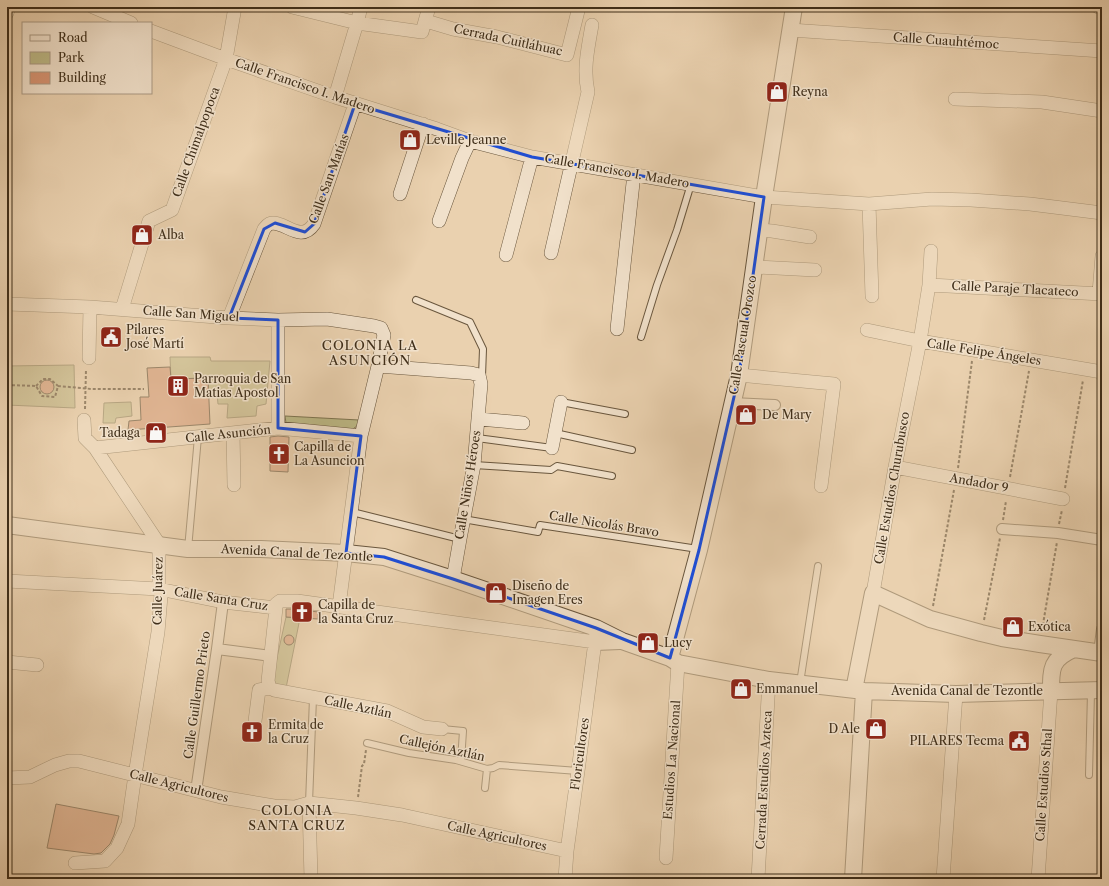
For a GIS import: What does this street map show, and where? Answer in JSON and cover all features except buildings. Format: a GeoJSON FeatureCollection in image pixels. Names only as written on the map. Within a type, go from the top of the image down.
{"type":"FeatureCollection","features":[{"type":"Feature","properties":{"kind":"street"},"geometry":{"type":"LineString","coordinates":[[7,14],[9,7]]}},
{"type":"Feature","properties":{"kind":"street"},"geometry":{"type":"LineString","coordinates":[[93,7],[129,22]]}},
{"type":"Feature","properties":{"kind":"street","name":"Calle Chimalpopoca"},"geometry":{"type":"LineString","coordinates":[[122,309],[149,221],[172,210],[226,59],[235,7]]}},
{"type":"Feature","properties":{"kind":"street"},"geometry":{"type":"LineString","coordinates":[[292,7],[357,23],[424,26],[429,7]]}},
{"type":"Feature","properties":{"kind":"street"},"geometry":{"type":"LineString","coordinates":[[335,97],[361,7]]}},
{"type":"Feature","properties":{"kind":"street","name":"Cerrada Cuitláhuac"},"geometry":{"type":"LineString","coordinates":[[424,26],[454,29],[497,37],[567,55],[579,7]]}},
{"type":"Feature","properties":{"kind":"street","name":"Calle Pascual Orozco"},"geometry":{"type":"LineString","coordinates":[[674,661],[739,375],[759,230],[794,7]]}},
{"type":"Feature","properties":{"kind":"street"},"geometry":{"type":"LineString","coordinates":[[551,253],[588,92],[585,80],[585,70],[592,25]]}},
{"type":"Feature","properties":{"kind":"street","name":"Calle Cuauhtémoc"},"geometry":{"type":"LineString","coordinates":[[790,30],[1102,51]]}},
{"type":"Feature","properties":{"kind":"street","name":"Calle Francisco I. Madero"},"geometry":{"type":"LineString","coordinates":[[152,31],[355,104],[423,124],[470,140],[532,157],[764,197],[869,204],[932,199],[971,200],[1030,204],[1102,213]]}},
{"type":"Feature","properties":{"kind":"street"},"geometry":{"type":"LineString","coordinates":[[955,99],[1042,102],[1102,111]]}},
{"type":"Feature","properties":{"kind":"street","name":"Calle San Matías"},"geometry":{"type":"LineString","coordinates":[[229,318],[264,229],[268,224],[275,223],[298,232],[310,230],[314,224],[355,104]]}},
{"type":"Feature","properties":{"kind":"street"},"geometry":{"type":"LineString","coordinates":[[400,194],[423,124]]}},
{"type":"Feature","properties":{"kind":"street"},"geometry":{"type":"LineString","coordinates":[[439,221],[470,140]]}},
{"type":"Feature","properties":{"kind":"street"},"geometry":{"type":"LineString","coordinates":[[506,255],[532,157]]}},
{"type":"Feature","properties":{"kind":"street"},"geometry":{"type":"LineString","coordinates":[[617,329],[634,174]]}},
{"type":"Feature","properties":{"kind":"street"},"geometry":{"type":"LineString","coordinates":[[869,204],[872,296]]}},
{"type":"Feature","properties":{"kind":"street"},"geometry":{"type":"LineString","coordinates":[[759,230],[810,237]]}},
{"type":"Feature","properties":{"kind":"street","name":"Calle Estudios Churubusco"},"geometry":{"type":"LineString","coordinates":[[852,879],[859,690],[873,593],[894,467],[920,341],[929,285],[931,251]]}},
{"type":"Feature","properties":{"kind":"street"},"geometry":{"type":"LineString","coordinates":[[1101,293],[1102,256]]}},
{"type":"Feature","properties":{"kind":"street"},"geometry":{"type":"LineString","coordinates":[[755,267],[815,270]]}},
{"type":"Feature","properties":{"kind":"street","name":"Calle Paraje Tlacateco"},"geometry":{"type":"LineString","coordinates":[[929,285],[1101,293]]}},
{"type":"Feature","properties":{"kind":"street","name":"Calle San Miguel"},"geometry":{"type":"LineString","coordinates":[[7,304],[122,309],[229,318],[327,320],[374,326],[381,328],[384,336],[378,366]]}},
{"type":"Feature","properties":{"kind":"street"},"geometry":{"type":"LineString","coordinates":[[88,358],[90,307]]}},
{"type":"Feature","properties":{"kind":"street"},"geometry":{"type":"LineString","coordinates":[[278,320],[278,428]]}},
{"type":"Feature","properties":{"kind":"street","name":"Calle Felipe Ángeles"},"geometry":{"type":"LineString","coordinates":[[867,330],[920,341],[1102,372]]}},
{"type":"Feature","properties":{"kind":"street"},"geometry":{"type":"LineString","coordinates":[[339,606],[361,436],[378,366],[471,373],[479,375],[481,384]]}},
{"type":"Feature","properties":{"kind":"street"},"geometry":{"type":"LineString","coordinates":[[739,375],[834,384],[821,486]]}},
{"type":"Feature","properties":{"kind":"street","name":"Calle Niños Héroes"},"geometry":{"type":"LineString","coordinates":[[453,579],[474,465],[481,384]]}},
{"type":"Feature","properties":{"kind":"street"},"geometry":{"type":"LineString","coordinates":[[552,448],[561,402]]}},
{"type":"Feature","properties":{"kind":"street"},"geometry":{"type":"LineString","coordinates":[[732,403],[775,405]]}},
{"type":"Feature","properties":{"kind":"street"},"geometry":{"type":"LineString","coordinates":[[479,419],[523,423]]}},
{"type":"Feature","properties":{"kind":"street","name":"Calle Juárez"},"geometry":{"type":"LineString","coordinates":[[75,863],[105,861],[117,848],[128,824],[158,632],[161,596],[158,589],[158,544],[95,448],[85,438],[84,420]]}},
{"type":"Feature","properties":{"kind":"street","name":"Calle Asunción"},"geometry":{"type":"LineString","coordinates":[[95,448],[278,428],[361,436]]}},
{"type":"Feature","properties":{"kind":"street"},"geometry":{"type":"LineString","coordinates":[[233,433],[234,485]]}},
{"type":"Feature","properties":{"kind":"street","name":"Andador 9"},"geometry":{"type":"LineString","coordinates":[[894,467],[1064,499]]}},
{"type":"Feature","properties":{"kind":"street","name":"Avenida Canal de Tezontle"},"geometry":{"type":"LineString","coordinates":[[7,525],[188,549],[261,549],[346,553],[384,558],[453,579],[596,635],[622,641],[674,661],[769,680],[859,690],[956,694],[1097,690]]}},
{"type":"Feature","properties":{"kind":"street"},"geometry":{"type":"LineString","coordinates":[[1002,529],[1058,533],[1102,540]]}},
{"type":"Feature","properties":{"kind":"street","name":"Calle Santa Cruz"},"geometry":{"type":"LineString","coordinates":[[7,581],[158,589],[223,602],[276,608],[276,604],[280,601],[297,600],[596,635]]}},
{"type":"Feature","properties":{"kind":"street"},"geometry":{"type":"LineString","coordinates":[[873,593],[930,619],[1002,638],[1100,653],[1102,629]]}},
{"type":"Feature","properties":{"kind":"street","name":"Calle Guillermo Prieto"},"geometry":{"type":"LineString","coordinates":[[196,791],[223,602]]}},
{"type":"Feature","properties":{"kind":"street"},"geometry":{"type":"LineString","coordinates":[[254,721],[259,690],[270,688],[268,681],[276,608]]}},
{"type":"Feature","properties":{"kind":"street","name":"Floricultores"},"geometry":{"type":"LineString","coordinates":[[565,879],[567,851],[596,635]]}},
{"type":"Feature","properties":{"kind":"street"},"geometry":{"type":"LineString","coordinates":[[217,649],[271,656]]}},
{"type":"Feature","properties":{"kind":"street"},"geometry":{"type":"LineString","coordinates":[[1051,691],[1052,668],[1063,654],[1074,649]]}},
{"type":"Feature","properties":{"kind":"street","name":"Estudios La Nacional"},"geometry":{"type":"LineString","coordinates":[[666,858],[674,661]]}},
{"type":"Feature","properties":{"kind":"street"},"geometry":{"type":"LineString","coordinates":[[7,662],[37,665]]}},
{"type":"Feature","properties":{"kind":"street","name":"Cerrada Estudios Azteca"},"geometry":{"type":"LineString","coordinates":[[758,879],[769,680]]}},
{"type":"Feature","properties":{"kind":"street","name":"Calle Aztlán"},"geometry":{"type":"LineString","coordinates":[[270,688],[313,698],[387,711],[423,726],[442,728]]}},
{"type":"Feature","properties":{"kind":"street","name":"Calle Estudios Sthal"},"geometry":{"type":"LineString","coordinates":[[1038,879],[1051,691]]}},
{"type":"Feature","properties":{"kind":"street"},"geometry":{"type":"LineString","coordinates":[[943,879],[956,694]]}},
{"type":"Feature","properties":{"kind":"street","name":"Calle Agricultores"},"geometry":{"type":"LineString","coordinates":[[7,778],[30,777],[55,765],[70,760],[79,761],[221,797],[274,806],[295,807],[309,803],[402,815],[567,851]]}},
{"type":"Feature","properties":{"kind":"street"},"geometry":{"type":"LineString","coordinates":[[309,803],[311,879]]}},
{"type":"Feature","properties":{"kind":"lane"},"geometry":{"type":"LineString","coordinates":[[641,338],[691,184]]}},
{"type":"Feature","properties":{"kind":"lane"},"geometry":{"type":"LineString","coordinates":[[416,300],[470,322],[483,349],[481,384]]}},
{"type":"Feature","properties":{"kind":"lane"},"geometry":{"type":"LineString","coordinates":[[561,402],[625,414]]}},
{"type":"Feature","properties":{"kind":"lane"},"geometry":{"type":"LineString","coordinates":[[555,433],[632,450]]}},
{"type":"Feature","properties":{"kind":"lane"},"geometry":{"type":"LineString","coordinates":[[188,549],[198,437]]}},
{"type":"Feature","properties":{"kind":"lane"},"geometry":{"type":"LineString","coordinates":[[477,438],[552,448]]}},
{"type":"Feature","properties":{"kind":"lane"},"geometry":{"type":"LineString","coordinates":[[474,465],[551,470],[557,466],[612,476]]}},
{"type":"Feature","properties":{"kind":"lane"},"geometry":{"type":"LineString","coordinates":[[352,512],[460,538]]}},
{"type":"Feature","properties":{"kind":"lane","name":"Calle Nicolás Bravo"},"geometry":{"type":"LineString","coordinates":[[463,519],[538,532],[540,525],[699,550]]}},
{"type":"Feature","properties":{"kind":"lane"},"geometry":{"type":"LineString","coordinates":[[800,684],[818,566]]}},
{"type":"Feature","properties":{"kind":"lane"},"geometry":{"type":"LineString","coordinates":[[1089,775],[1097,690]]}},
{"type":"Feature","properties":{"kind":"lane"},"geometry":{"type":"LineString","coordinates":[[309,803],[313,698]]}},
{"type":"Feature","properties":{"kind":"lane","name":"Calle Aztlán"},"geometry":{"type":"LineString","coordinates":[[442,728],[463,731],[461,761]]}},
{"type":"Feature","properties":{"kind":"lane","name":"Callejón Aztlán"},"geometry":{"type":"LineString","coordinates":[[367,743],[409,753],[461,761],[487,769],[499,765],[578,771]]}},
{"type":"Feature","properties":{"kind":"lane"},"geometry":{"type":"LineString","coordinates":[[485,788],[487,769]]}},
{"type":"Feature","properties":{"kind":"path"},"geometry":{"type":"LineString","coordinates":[[84,420],[85,372],[88,358]]}},
{"type":"Feature","properties":{"kind":"path"},"geometry":{"type":"LineString","coordinates":[[7,385],[36,386],[43,379],[50,378],[58,386],[85,389],[144,389]]}},
{"type":"Feature","properties":{"kind":"path"},"geometry":{"type":"LineString","coordinates":[[36,386],[42,396],[55,396],[58,386]]}},
{"type":"Feature","properties":{"kind":"path"},"geometry":{"type":"LineString","coordinates":[[356,808],[367,743]]}},
{"type":"Feature","properties":{"kind":"highlighted area"},"geometry":{"type":"Polygon","coordinates":[[[355,104],[532,157],[764,197],[739,375],[699,550],[670,658],[596,628],[453,579],[384,557],[346,553],[361,436],[278,428],[278,320],[229,318],[264,229],[275,223],[305,232],[314,224],[355,104]]]}},
{"type":"Feature","properties":{"kind":"green space"},"geometry":{"type":"Polygon","coordinates":[[[170,357],[210,357],[211,361],[270,361],[266,404],[257,406],[256,416],[227,418],[228,404],[218,404],[217,393],[208,393],[208,378],[171,379],[170,357]]]}},
{"type":"Feature","properties":{"kind":"green space"},"geometry":{"type":"Polygon","coordinates":[[[74,365],[75,408],[7,405],[7,366],[74,365]]]}},
{"type":"Feature","properties":{"kind":"green space"},"geometry":{"type":"Polygon","coordinates":[[[131,402],[132,416],[116,418],[115,423],[103,423],[104,403],[131,402]]]}},
{"type":"Feature","properties":{"kind":"green space"},"geometry":{"type":"Polygon","coordinates":[[[285,416],[359,420],[357,426],[350,431],[286,423],[285,416]]]}},
{"type":"Feature","properties":{"kind":"green space"},"geometry":{"type":"Polygon","coordinates":[[[286,617],[300,618],[286,688],[276,686],[273,676],[286,617]]]}},
{"type":"Feature","properties":{"kind":"place","name":"Reyna"},"geometry":{"type":"Point","coordinates":[777,92]}},
{"type":"Feature","properties":{"kind":"place","name":"Leville Jeanne"},"geometry":{"type":"Point","coordinates":[410,140]}},
{"type":"Feature","properties":{"kind":"place","name":"Alba"},"geometry":{"type":"Point","coordinates":[142,235]}},
{"type":"Feature","properties":{"kind":"place","name":"Pilares José Martí"},"geometry":{"type":"Point","coordinates":[111,337]}},
{"type":"Feature","properties":{"kind":"place","name":"Parroquia de San Matias Apostol"},"geometry":{"type":"Point","coordinates":[178,386]}},
{"type":"Feature","properties":{"kind":"place","name":"De Mary"},"geometry":{"type":"Point","coordinates":[746,415]}},
{"type":"Feature","properties":{"kind":"place","name":"Tadaga"},"geometry":{"type":"Point","coordinates":[156,433]}},
{"type":"Feature","properties":{"kind":"place","name":"Capilla de La Asuncion"},"geometry":{"type":"Point","coordinates":[279,454]}},
{"type":"Feature","properties":{"kind":"place","name":"Diseño de Imagen Eres"},"geometry":{"type":"Point","coordinates":[496,593]}},
{"type":"Feature","properties":{"kind":"place","name":"Capilla de la Santa Cruz"},"geometry":{"type":"Point","coordinates":[302,612]}},
{"type":"Feature","properties":{"kind":"place","name":"Exótica"},"geometry":{"type":"Point","coordinates":[1013,627]}},
{"type":"Feature","properties":{"kind":"place","name":"Lucy"},"geometry":{"type":"Point","coordinates":[648,643]}},
{"type":"Feature","properties":{"kind":"place","name":"Emmanuel"},"geometry":{"type":"Point","coordinates":[741,689]}},
{"type":"Feature","properties":{"kind":"place","name":"D Ale"},"geometry":{"type":"Point","coordinates":[876,729]}},
{"type":"Feature","properties":{"kind":"place","name":"Ermita de la Cruz"},"geometry":{"type":"Point","coordinates":[252,732]}},
{"type":"Feature","properties":{"kind":"place","name":"PILARES Tecma"},"geometry":{"type":"Point","coordinates":[1019,741]}},
{"type":"Feature","properties":{"kind":"district","name":"COLONIA LA ASUNCIÓN"},"geometry":{"type":"Point","coordinates":[370,352]}},
{"type":"Feature","properties":{"kind":"district","name":"COLONIA SANTA CRUZ"},"geometry":{"type":"Point","coordinates":[297,818]}}]}
